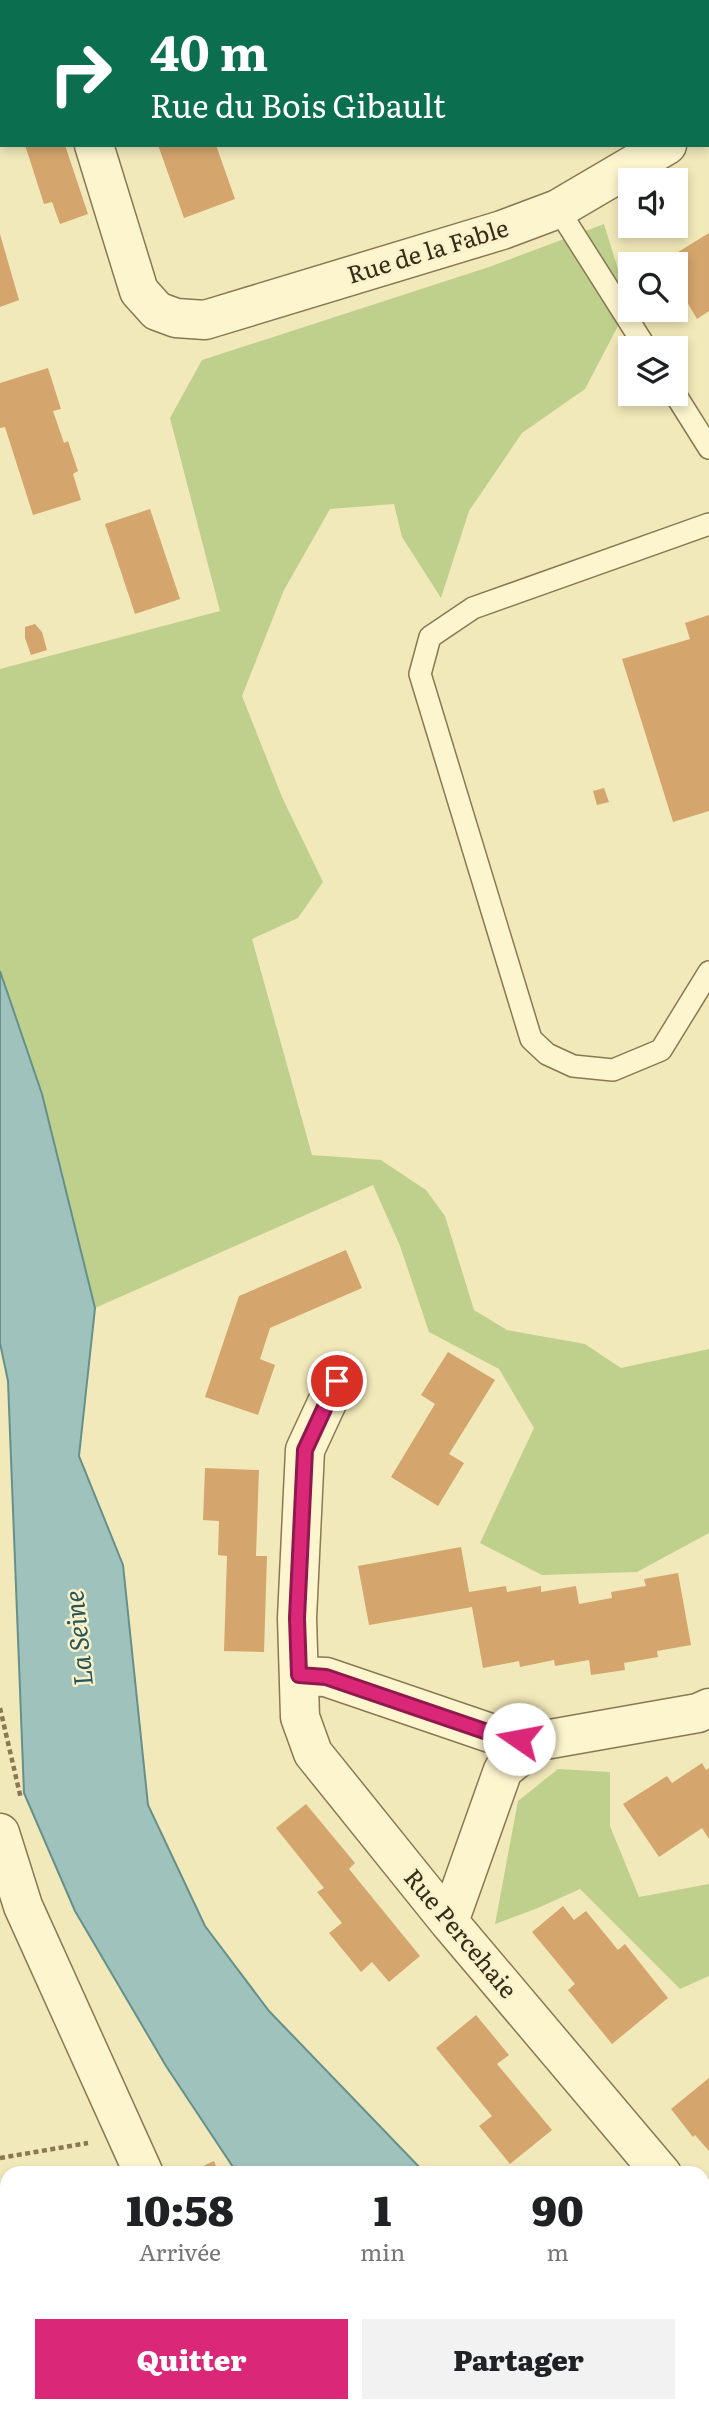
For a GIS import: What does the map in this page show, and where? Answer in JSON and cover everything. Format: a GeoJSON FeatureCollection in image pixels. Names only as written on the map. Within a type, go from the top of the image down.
{"type":"FeatureCollection","features":[{"type":"Feature","properties":{"kind":"street","name":"Rue de la Fable"},"geometry":{"type":"LineString","coordinates":[[95,147],[139,291],[158,311],[176,318],[205,320],[502,230],[558,209],[664,147]]}},
{"type":"Feature","properties":{"kind":"street","name":"Rue Percehaie"},"geometry":{"type":"LineString","coordinates":[[337,1381],[305,1450],[297,1618],[300,1717],[313,1753],[449,1922],[655,2166]]}},
{"type":"Feature","properties":{"kind":"street"},"geometry":{"type":"LineString","coordinates":[[299,1675],[326,1677],[499,1736],[539,1741],[698,1713],[709,1708]]}},
{"type":"Feature","properties":{"kind":"street"},"geometry":{"type":"LineString","coordinates":[[449,1922],[503,1770],[539,1741]]}},
{"type":"Feature","properties":{"kind":"street"},"geometry":{"type":"LineString","coordinates":[[0,1833],[23,1906],[140,2166]]}},
{"type":"Feature","properties":{"kind":"lane"},"geometry":{"type":"LineString","coordinates":[[558,209],[638,336]]}},
{"type":"Feature","properties":{"kind":"lane"},"geometry":{"type":"LineString","coordinates":[[683,406],[709,448]]}},
{"type":"Feature","properties":{"kind":"lane"},"geometry":{"type":"LineString","coordinates":[[709,524],[473,608],[430,637],[420,674],[531,1039],[547,1054],[573,1066],[613,1070],[661,1050],[709,972]]}},
{"type":"Feature","properties":{"kind":"path"},"geometry":{"type":"LineString","coordinates":[[0,2158],[127,2136]]}},
{"type":"Feature","properties":{"kind":"green space"},"geometry":{"type":"Polygon","coordinates":[[[604,224],[618,269],[620,322],[585,389],[522,433],[469,511],[441,598],[402,537],[394,504],[330,509],[284,590],[242,696],[282,797],[323,882],[298,918],[252,939],[312,1155],[381,1160],[426,1190],[445,1216],[474,1310],[507,1330],[585,1344],[621,1368],[709,1349],[709,1533],[637,1572],[542,1575],[480,1543],[534,1428],[499,1369],[429,1332],[400,1246],[373,1185],[95,1308],[42,1094],[0,971],[0,669],[220,611],[170,418],[202,360],[489,267],[604,224]]]}},
{"type":"Feature","properties":{"kind":"green space"},"geometry":{"type":"Polygon","coordinates":[[[558,1769],[610,1772],[610,1826],[639,1897],[709,1884],[709,1976],[680,1989],[580,1889],[495,1924],[518,1801],[558,1769]]]}},
{"type":"Feature","properties":{"kind":"water","name":"La Seine"},"geometry":{"type":"Polygon","coordinates":[[[0,971],[42,1094],[95,1308],[79,1456],[123,1565],[148,1805],[205,1926],[269,2011],[418,2166],[232,2166],[166,2066],[75,1911],[24,1793],[8,1381],[0,1343],[0,971]]]}},
{"type":"Feature","properties":{"kind":"building"},"geometry":{"type":"Polygon","coordinates":[[[26,147],[66,147],[88,214],[60,224],[52,202],[44,204],[26,147]]]}},
{"type":"Feature","properties":{"kind":"building"},"geometry":{"type":"Polygon","coordinates":[[[159,147],[217,147],[235,199],[184,218],[159,147]]]}},
{"type":"Feature","properties":{"kind":"building"},"geometry":{"type":"Polygon","coordinates":[[[709,233],[709,311],[697,319],[688,304],[688,252],[678,252],[709,233]]]}},
{"type":"Feature","properties":{"kind":"building"},"geometry":{"type":"Polygon","coordinates":[[[0,234],[19,300],[0,307],[0,234]]]}},
{"type":"Feature","properties":{"kind":"building"},"geometry":{"type":"Polygon","coordinates":[[[48,368],[61,409],[53,411],[64,443],[68,441],[78,471],[73,474],[81,500],[33,515],[5,427],[0,428],[0,383],[48,368]]]}},
{"type":"Feature","properties":{"kind":"building"},"geometry":{"type":"Polygon","coordinates":[[[150,509],[180,599],[135,614],[105,524],[150,509]]]}},
{"type":"Feature","properties":{"kind":"building"},"geometry":{"type":"Polygon","coordinates":[[[709,615],[709,811],[673,822],[622,659],[690,639],[685,623],[709,615]]]}},
{"type":"Feature","properties":{"kind":"building"},"geometry":{"type":"Polygon","coordinates":[[[35,624],[42,632],[47,650],[31,655],[25,638],[25,627],[35,624]]]}},
{"type":"Feature","properties":{"kind":"building"},"geometry":{"type":"Polygon","coordinates":[[[604,788],[609,802],[597,805],[593,791],[604,788]]]}},
{"type":"Feature","properties":{"kind":"building"},"geometry":{"type":"Polygon","coordinates":[[[346,1250],[362,1288],[270,1328],[260,1359],[275,1365],[258,1415],[205,1397],[239,1296],[346,1250]]]}},
{"type":"Feature","properties":{"kind":"building"},"geometry":{"type":"Polygon","coordinates":[[[448,1352],[495,1380],[449,1454],[464,1463],[438,1506],[391,1477],[435,1404],[421,1395],[448,1352]]]}},
{"type":"Feature","properties":{"kind":"building"},"geometry":{"type":"Polygon","coordinates":[[[205,1468],[259,1470],[256,1556],[267,1556],[264,1652],[224,1651],[227,1556],[218,1555],[219,1521],[203,1520],[205,1468]]]}},
{"type":"Feature","properties":{"kind":"building"},"geometry":{"type":"Polygon","coordinates":[[[461,1547],[469,1592],[506,1586],[507,1592],[541,1586],[541,1592],[576,1586],[579,1604],[612,1598],[611,1592],[646,1586],[644,1579],[678,1573],[691,1645],[657,1651],[658,1657],[624,1663],[625,1670],[591,1675],[589,1660],[555,1666],[554,1660],[520,1667],[519,1661],[483,1668],[472,1607],[369,1625],[358,1566],[461,1547]]]}},
{"type":"Feature","properties":{"kind":"building"},"geometry":{"type":"Polygon","coordinates":[[[702,1763],[706,1770],[709,1768],[709,1839],[702,1828],[659,1857],[623,1804],[667,1776],[672,1783],[702,1763]]]}},
{"type":"Feature","properties":{"kind":"building"},"geometry":{"type":"Polygon","coordinates":[[[306,1804],[355,1863],[349,1869],[420,1956],[389,1982],[372,1962],[361,1972],[329,1933],[342,1923],[317,1892],[324,1888],[276,1828],[306,1804]]]}},
{"type":"Feature","properties":{"kind":"building"},"geometry":{"type":"Polygon","coordinates":[[[563,1906],[574,1920],[586,1911],[618,1950],[625,1944],[668,1998],[612,2044],[568,1990],[575,1984],[532,1932],[563,1906]]]}},
{"type":"Feature","properties":{"kind":"building"},"geometry":{"type":"Polygon","coordinates":[[[476,2015],[509,2055],[497,2064],[552,2130],[510,2164],[479,2126],[492,2116],[436,2048],[476,2015]]]}},
{"type":"Feature","properties":{"kind":"building"},"geometry":{"type":"Polygon","coordinates":[[[709,2078],[709,2151],[695,2135],[693,2137],[671,2109],[709,2078]]]}},
{"type":"Feature","properties":{"kind":"building"},"geometry":{"type":"Polygon","coordinates":[[[214,2161],[216,2166],[203,2166],[214,2161]]]}},
{"type":"Feature","properties":{"kind":"route"},"geometry":{"type":"LineString","coordinates":[[337,1381],[305,1450],[297,1618],[299,1675],[326,1677],[499,1736],[519,1739]]}}]}
